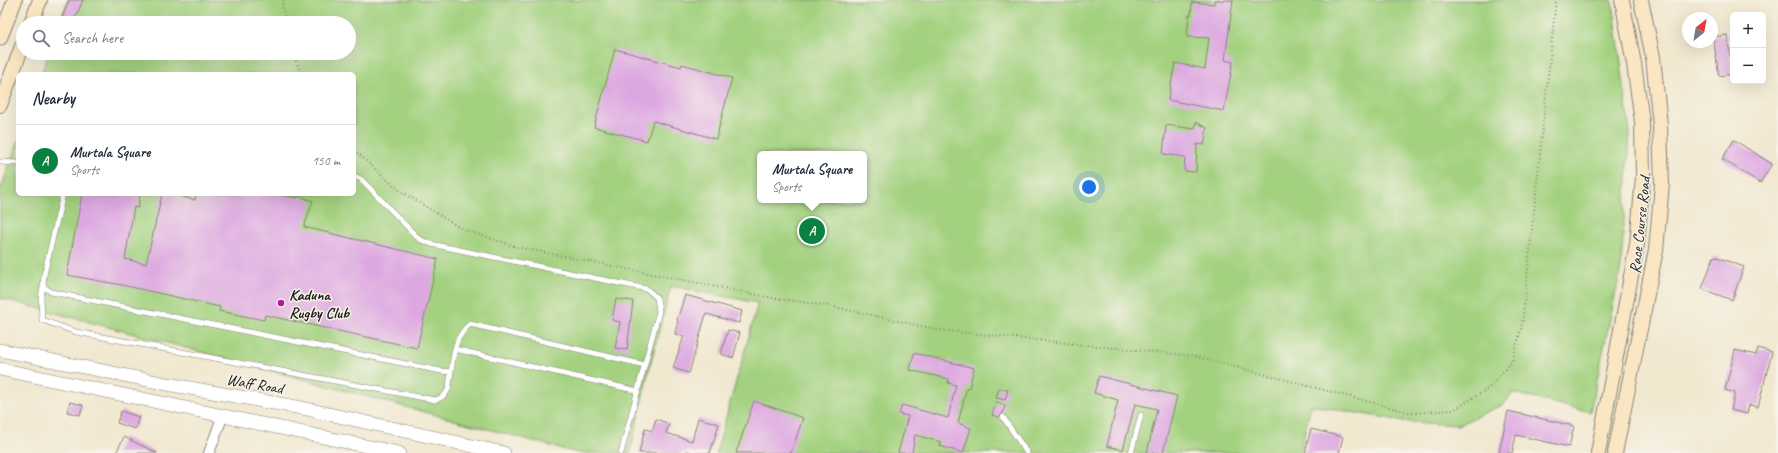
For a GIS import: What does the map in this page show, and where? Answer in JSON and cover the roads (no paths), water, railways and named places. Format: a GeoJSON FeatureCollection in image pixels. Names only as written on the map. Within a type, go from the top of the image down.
{"type":"FeatureCollection","features":[{"type":"Feature","properties":{"kind":"main road"},"geometry":{"type":"LineString","coordinates":[[0,38],[15,0]]}},
{"type":"Feature","properties":{"kind":"main road"},"geometry":{"type":"LineString","coordinates":[[34,16],[40,0]]}},
{"type":"Feature","properties":{"kind":"main road","name":"Race Course Road"},"geometry":{"type":"LineString","coordinates":[[1598,453],[1637,244],[1643,177],[1642,122],[1634,64],[1622,0]]}},
{"type":"Feature","properties":{"kind":"main road","name":"Race Course Road"},"geometry":{"type":"LineString","coordinates":[[1616,453],[1656,250],[1662,184],[1660,125],[1653,57],[1641,0]]}},
{"type":"Feature","properties":{"kind":"main road"},"geometry":{"type":"LineString","coordinates":[[0,105],[17,60]]}},
{"type":"Feature","properties":{"kind":"street","name":"Waff Road"},"geometry":{"type":"LineString","coordinates":[[0,350],[167,384],[302,408],[489,451],[504,453]]}},
{"type":"Feature","properties":{"kind":"street"},"geometry":{"type":"LineString","coordinates":[[0,369],[399,453]]}},
{"type":"Feature","properties":{"kind":"street"},"geometry":{"type":"LineString","coordinates":[[209,453],[223,415]]}},
{"type":"Feature","properties":{"kind":"lane"},"geometry":{"type":"LineString","coordinates":[[0,162],[16,163]]}},
{"type":"Feature","properties":{"kind":"lane"},"geometry":{"type":"LineString","coordinates":[[356,177],[361,179],[419,239],[431,244],[648,289],[657,298],[659,311],[621,453]]}},
{"type":"Feature","properties":{"kind":"lane"},"geometry":{"type":"LineString","coordinates":[[63,196],[44,275],[41,298],[42,320],[76,332],[435,400],[443,398],[446,394],[460,332],[470,324],[645,365]]}},
{"type":"Feature","properties":{"kind":"lane"},"geometry":{"type":"LineString","coordinates":[[43,286],[51,292],[451,372]]}},
{"type":"Feature","properties":{"kind":"lane"},"geometry":{"type":"LineString","coordinates":[[455,350],[638,391]]}},
{"type":"Feature","properties":{"kind":"lane"},"geometry":{"type":"LineString","coordinates":[[1130,453],[1141,414]]}},
{"type":"Feature","properties":{"kind":"lane"},"geometry":{"type":"LineString","coordinates":[[1003,417],[1028,453]]}},
{"type":"Feature","properties":{"kind":"place","name":"Murtala Square"},"geometry":{"type":"Point","coordinates":[812,231]}},
{"type":"Feature","properties":{"kind":"place","name":"Kaduna Rugby Club"},"geometry":{"type":"Point","coordinates":[281,303]}}]}
